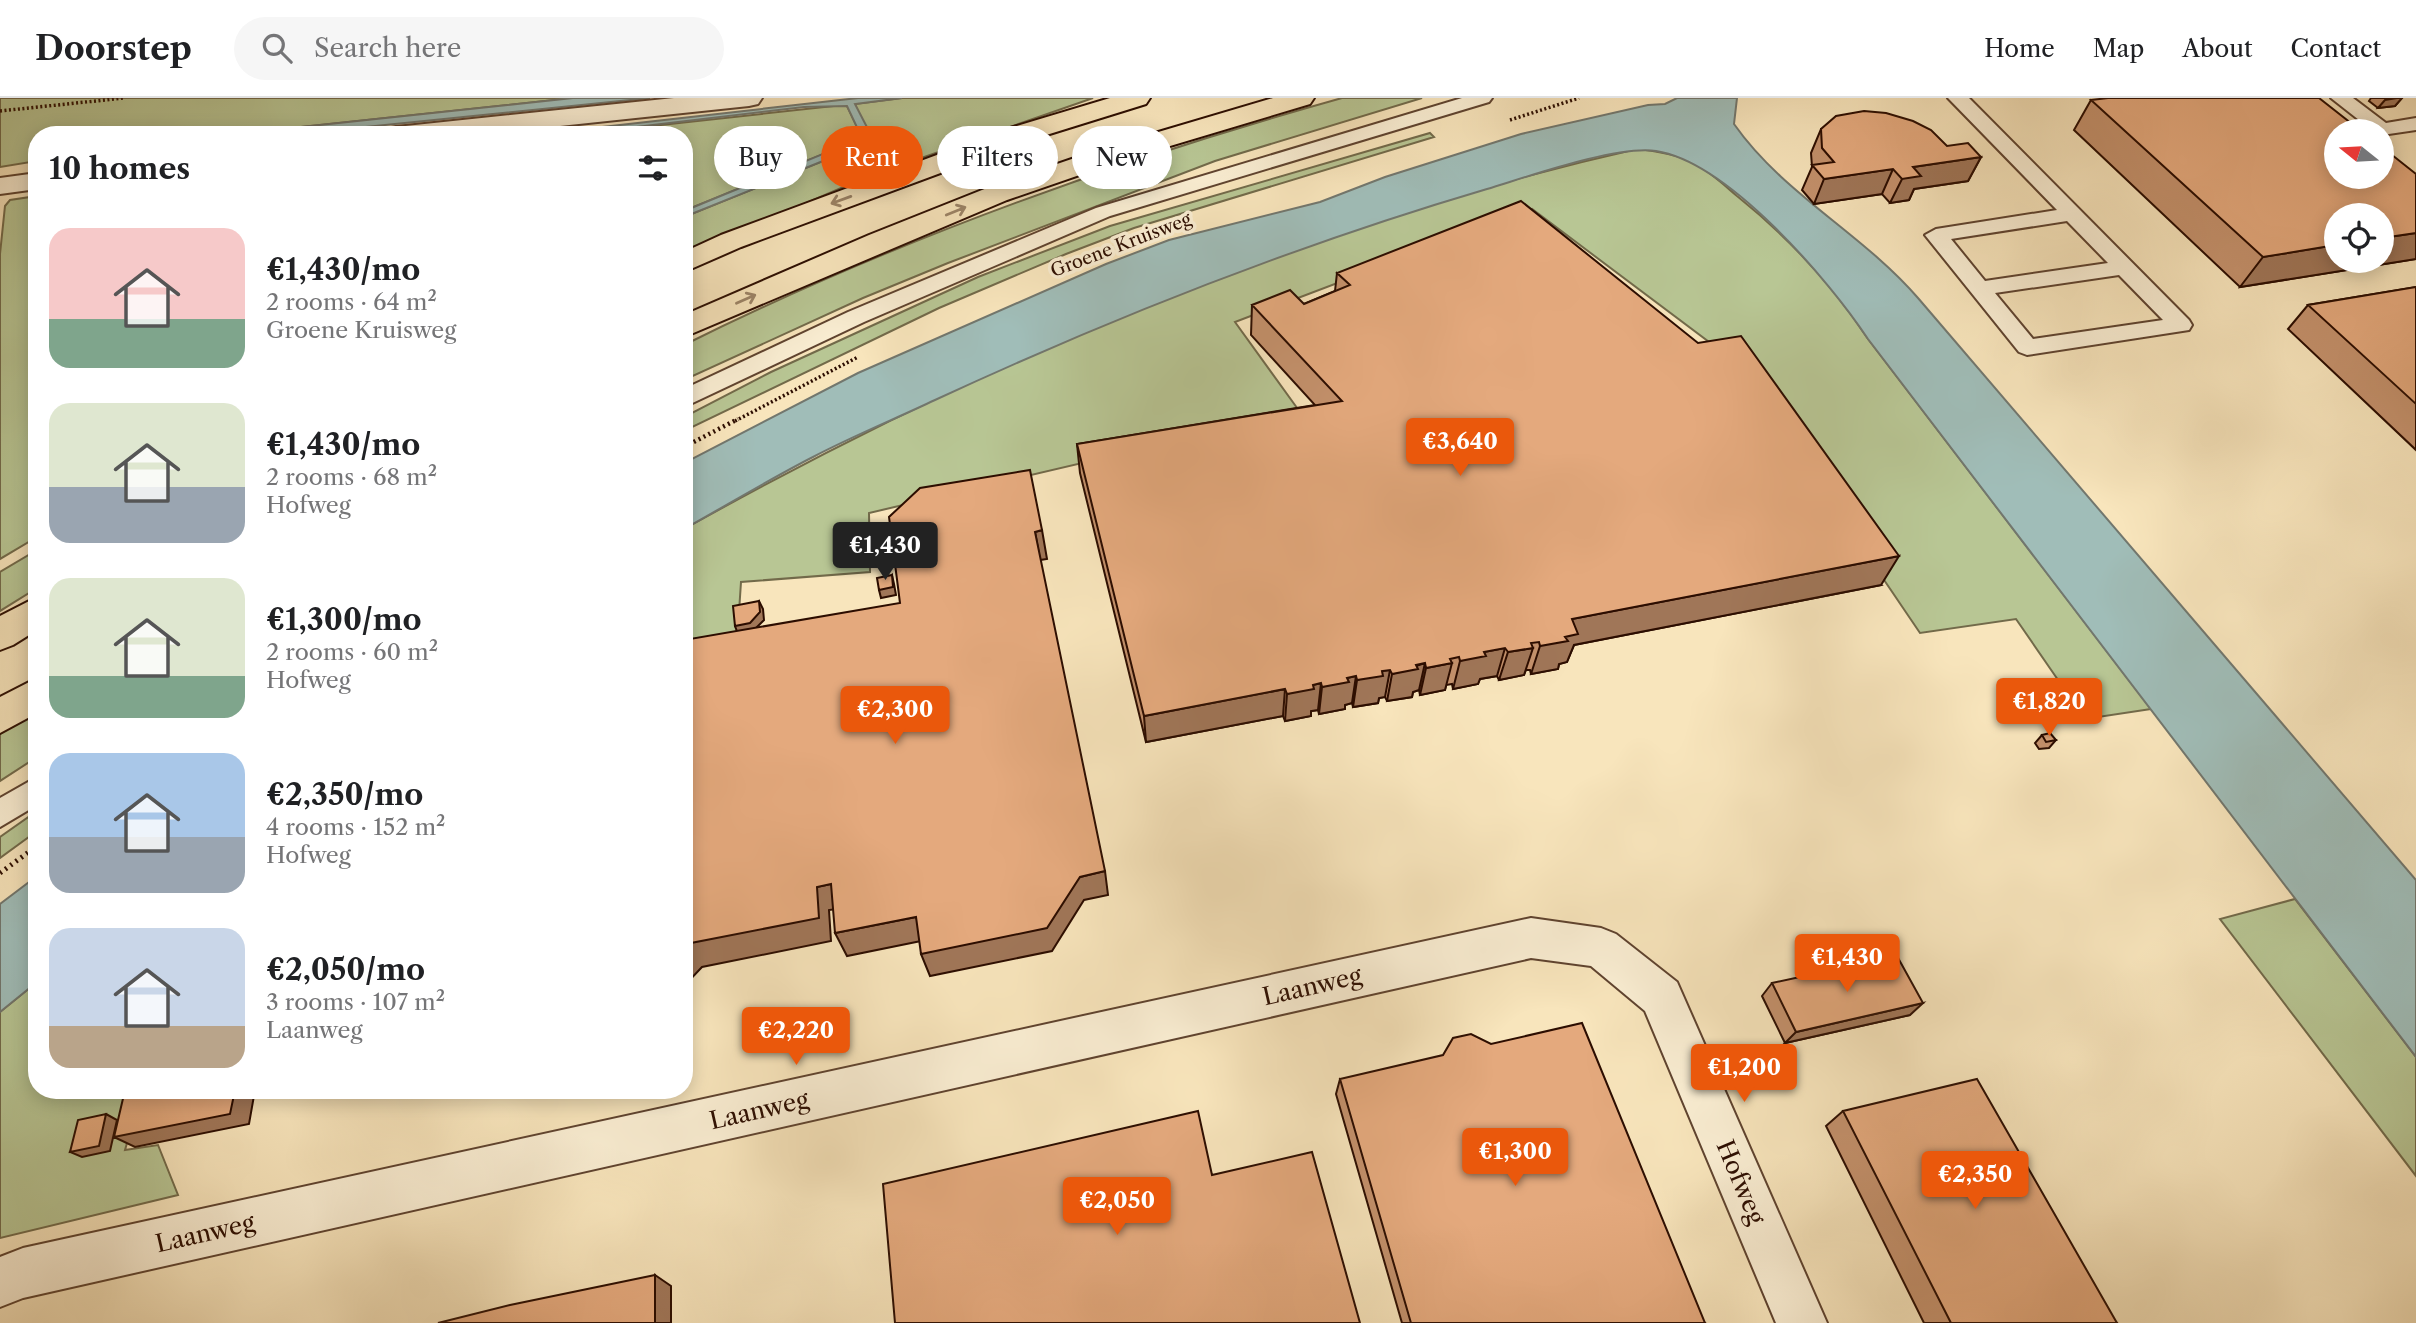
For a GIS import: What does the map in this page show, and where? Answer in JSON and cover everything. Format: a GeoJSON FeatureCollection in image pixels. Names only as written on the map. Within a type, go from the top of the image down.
{"type":"FeatureCollection","features":[{"type":"Feature","properties":{"kind":"main road"},"geometry":{"type":"LineString","coordinates":[[693,259],[731,241],[1004,140],[1137,98]]}},
{"type":"Feature","properties":{"kind":"main road"},"geometry":{"type":"LineString","coordinates":[[693,323],[881,240],[998,194],[1144,145],[1301,98]]}},
{"type":"Feature","properties":{"kind":"main road"},"geometry":{"type":"LineString","coordinates":[[0,635],[28,617]]}},
{"type":"Feature","properties":{"kind":"main road"},"geometry":{"type":"LineString","coordinates":[[0,717],[28,699]]}},
{"type":"Feature","properties":{"kind":"street"},"geometry":{"type":"LineString","coordinates":[[482,126],[749,98]]}},
{"type":"Feature","properties":{"kind":"street"},"geometry":{"type":"LineString","coordinates":[[0,186],[28,182]]}},
{"type":"Feature","properties":{"kind":"street","name":"Laanweg"},"geometry":{"type":"LineString","coordinates":[[0,1282],[23,1273],[1531,938],[1601,948]]}},
{"type":"Feature","properties":{"kind":"street","name":"Hofweg"},"geometry":{"type":"LineString","coordinates":[[1601,948],[1661,997],[1802,1323]]}},
{"type":"Feature","properties":{"kind":"lane"},"geometry":{"type":"LineString","coordinates":[[693,395],[856,317],[1103,212],[1482,98]]}},
{"type":"Feature","properties":{"kind":"lane"},"geometry":{"type":"LineString","coordinates":[[1958,98],[2073,214],[2181,325],[2027,347],[1936,236],[2073,214]]}},
{"type":"Feature","properties":{"kind":"lane"},"geometry":{"type":"LineString","coordinates":[[2341,98],[2376,119]]}},
{"type":"Feature","properties":{"kind":"lane"},"geometry":{"type":"LineString","coordinates":[[2394,130],[2416,141]]}},
{"type":"Feature","properties":{"kind":"lane"},"geometry":{"type":"LineString","coordinates":[[1979,289],[2124,267]]}},
{"type":"Feature","properties":{"kind":"lane"},"geometry":{"type":"LineString","coordinates":[[0,814],[28,795]]}},
{"type":"Feature","properties":{"kind":"path"},"geometry":{"type":"LineString","coordinates":[[0,111],[124,98]]}},
{"type":"Feature","properties":{"kind":"path"},"geometry":{"type":"LineString","coordinates":[[1504,122],[1579,98]]}},
{"type":"Feature","properties":{"kind":"path","name":"Groene Kruisweg"},"geometry":{"type":"LineString","coordinates":[[1078,261],[1141,236]]}},
{"type":"Feature","properties":{"kind":"path"},"geometry":{"type":"LineString","coordinates":[[693,442],[867,352]]}},
{"type":"Feature","properties":{"kind":"path"},"geometry":{"type":"LineString","coordinates":[[0,873],[28,853]]}},
{"type":"Feature","properties":{"kind":"green space"},"geometry":{"type":"Polygon","coordinates":[[[0,98],[573,98],[311,126],[28,126],[28,162],[0,167],[0,98]]]}},
{"type":"Feature","properties":{"kind":"green space"},"geometry":{"type":"Polygon","coordinates":[[[902,98],[1093,98],[1013,126],[937,126],[937,153],[923,157],[923,126],[864,126],[855,104],[902,98]]]}},
{"type":"Feature","properties":{"kind":"green space"},"geometry":{"type":"Polygon","coordinates":[[[1342,98],[1422,98],[1215,161],[1172,177],[1174,148],[1342,98]]]}},
{"type":"Feature","properties":{"kind":"green space"},"geometry":{"type":"Polygon","coordinates":[[[843,105],[847,106],[857,126],[821,126],[821,155],[807,161],[807,126],[714,126],[714,189],[738,189],[693,207],[693,126],[651,126],[843,105]]]}},
{"type":"Feature","properties":{"kind":"green space"},"geometry":{"type":"Polygon","coordinates":[[[1430,133],[1434,137],[1134,228],[1066,254],[939,308],[693,427],[693,412],[771,372],[978,277],[1110,226],[1430,133]]]}},
{"type":"Feature","properties":{"kind":"green space"},"geometry":{"type":"Polygon","coordinates":[[[1637,149],[1687,160],[1717,179],[1791,245],[1840,299],[2151,709],[2085,719],[2016,619],[1920,633],[1737,363],[1532,209],[1235,322],[1300,412],[869,513],[870,572],[741,582],[737,642],[693,648],[693,524],[911,411],[1028,356],[1147,305],[1268,259],[1391,217],[1514,180],[1637,149]]]}},
{"type":"Feature","properties":{"kind":"green space"},"geometry":{"type":"Polygon","coordinates":[[[821,162],[821,189],[839,189],[693,251],[693,213],[753,189],[807,189],[807,167],[821,162]]]}},
{"type":"Feature","properties":{"kind":"green space"},"geometry":{"type":"Polygon","coordinates":[[[1072,183],[1072,189],[1142,189],[863,298],[693,376],[693,341],[925,237],[1072,183]]]}},
{"type":"Feature","properties":{"kind":"green space"},"geometry":{"type":"Polygon","coordinates":[[[28,197],[28,542],[0,559],[0,254],[5,206],[10,200],[28,197]]]}},
{"type":"Feature","properties":{"kind":"green space"},"geometry":{"type":"Polygon","coordinates":[[[28,555],[28,594],[0,611],[0,572],[28,555]]]}},
{"type":"Feature","properties":{"kind":"green space"},"geometry":{"type":"Polygon","coordinates":[[[28,717],[28,763],[0,781],[0,734],[28,717]]]}},
{"type":"Feature","properties":{"kind":"green space"},"geometry":{"type":"Polygon","coordinates":[[[28,817],[28,838],[0,858],[0,837],[28,817]]]}},
{"type":"Feature","properties":{"kind":"green space"},"geometry":{"type":"Polygon","coordinates":[[[2295,899],[2416,1057],[2416,1176],[2220,919],[2295,899]]]}},
{"type":"Feature","properties":{"kind":"green space"},"geometry":{"type":"Polygon","coordinates":[[[28,989],[28,1099],[139,1099],[125,1150],[158,1145],[178,1195],[0,1238],[0,1012],[28,989]]]}},
{"type":"Feature","properties":{"kind":"water"},"geometry":{"type":"Polygon","coordinates":[[[573,98],[650,98],[375,126],[311,126],[573,98]]]}},
{"type":"Feature","properties":{"kind":"water"},"geometry":{"type":"Polygon","coordinates":[[[858,98],[902,98],[855,104],[866,126],[856,126],[847,106],[804,107],[645,126],[611,126],[858,98]]]}},
{"type":"Feature","properties":{"kind":"water"},"geometry":{"type":"Polygon","coordinates":[[[1677,98],[1737,98],[1734,124],[1754,149],[1799,193],[1873,254],[1918,298],[2416,880],[2416,1057],[1829,286],[1803,256],[1744,200],[1714,177],[1684,160],[1656,151],[1639,150],[1596,157],[1548,170],[1346,234],[1207,284],[1002,369],[843,442],[693,524],[693,458],[858,373],[1106,264],[1169,240],[1320,202],[1385,177],[1521,134],[1648,105],[1665,104],[1677,98]]]}},
{"type":"Feature","properties":{"kind":"water"},"geometry":{"type":"Polygon","coordinates":[[[821,155],[821,162],[807,167],[807,161],[821,155]]]}},
{"type":"Feature","properties":{"kind":"water"},"geometry":{"type":"Polygon","coordinates":[[[738,189],[753,189],[693,213],[693,207],[738,189]]]}},
{"type":"Feature","properties":{"kind":"water"},"geometry":{"type":"Polygon","coordinates":[[[28,883],[28,989],[0,1012],[0,904],[28,883]]]}},
{"type":"Feature","properties":{"kind":"building"},"geometry":{"type":"Polygon","coordinates":[[[2319,98],[2346,119],[2324,119],[2324,189],[2394,189],[2394,157],[2416,174],[2416,233],[2394,236],[2394,203],[2324,203],[2324,247],[2263,257],[2091,100],[2319,98]]]}},
{"type":"Feature","properties":{"kind":"building"},"geometry":{"type":"Polygon","coordinates":[[[1864,111],[1886,113],[1913,121],[1931,130],[1947,146],[1968,143],[1981,157],[1913,167],[1921,176],[1902,179],[1893,169],[1824,179],[1812,165],[1834,162],[1822,148],[1821,129],[1836,116],[1864,111]]]}},
{"type":"Feature","properties":{"kind":"building"},"geometry":{"type":"Polygon","coordinates":[[[1521,201],[1698,343],[1741,336],[1899,556],[1572,619],[1578,634],[1565,637],[1568,641],[1540,646],[1539,642],[1531,643],[1533,648],[1508,652],[1505,648],[1484,652],[1486,656],[1460,661],[1459,657],[1450,659],[1452,663],[1426,668],[1425,663],[1416,665],[1418,669],[1392,674],[1390,670],[1382,671],[1383,676],[1357,680],[1356,676],[1347,678],[1349,682],[1322,687],[1321,683],[1313,685],[1314,689],[1287,694],[1285,689],[1144,716],[1077,444],[1342,401],[1252,305],[1290,290],[1304,304],[1350,285],[1337,273],[1521,201]]]}},
{"type":"Feature","properties":{"kind":"building"},"geometry":{"type":"Polygon","coordinates":[[[2416,287],[2416,404],[2308,305],[2416,287]]]}},
{"type":"Feature","properties":{"kind":"building"},"geometry":{"type":"Polygon","coordinates":[[[1030,470],[1042,530],[1035,532],[1105,871],[1080,877],[1047,928],[921,954],[916,917],[835,933],[831,884],[817,887],[819,918],[693,943],[693,638],[900,603],[889,517],[920,488],[1030,470]]]}},
{"type":"Feature","properties":{"kind":"building"},"geometry":{"type":"Polygon","coordinates":[[[892,575],[893,587],[879,590],[877,578],[892,575]]]}},
{"type":"Feature","properties":{"kind":"building"},"geometry":{"type":"Polygon","coordinates":[[[759,601],[760,612],[750,623],[735,626],[733,606],[759,601]]]}},
{"type":"Feature","properties":{"kind":"building"},"geometry":{"type":"Polygon","coordinates":[[[2050,733],[2056,740],[2046,742],[2042,735],[2050,733]]]}},
{"type":"Feature","properties":{"kind":"building"},"geometry":{"type":"Polygon","coordinates":[[[1897,956],[1923,1003],[1796,1032],[1772,983],[1897,956]]]}},
{"type":"Feature","properties":{"kind":"building"},"geometry":{"type":"Polygon","coordinates":[[[1582,1023],[1705,1323],[1411,1323],[1340,1079],[1443,1055],[1453,1038],[1471,1034],[1491,1044],[1582,1023]]]}},
{"type":"Feature","properties":{"kind":"building"},"geometry":{"type":"Polygon","coordinates":[[[1977,1079],[2117,1323],[1951,1323],[1843,1111],[1977,1079]]]}},
{"type":"Feature","properties":{"kind":"building"},"geometry":{"type":"Polygon","coordinates":[[[123,1099],[233,1099],[230,1114],[114,1137],[123,1099]]]}},
{"type":"Feature","properties":{"kind":"building"},"geometry":{"type":"Polygon","coordinates":[[[1198,1111],[1212,1175],[1312,1152],[1360,1323],[895,1323],[883,1184],[1198,1111]]]}},
{"type":"Feature","properties":{"kind":"building"},"geometry":{"type":"Polygon","coordinates":[[[106,1114],[99,1146],[70,1152],[78,1120],[106,1114]]]}},
{"type":"Feature","properties":{"kind":"building"},"geometry":{"type":"Polygon","coordinates":[[[655,1275],[655,1323],[438,1323],[510,1305],[655,1275]]]}}]}
